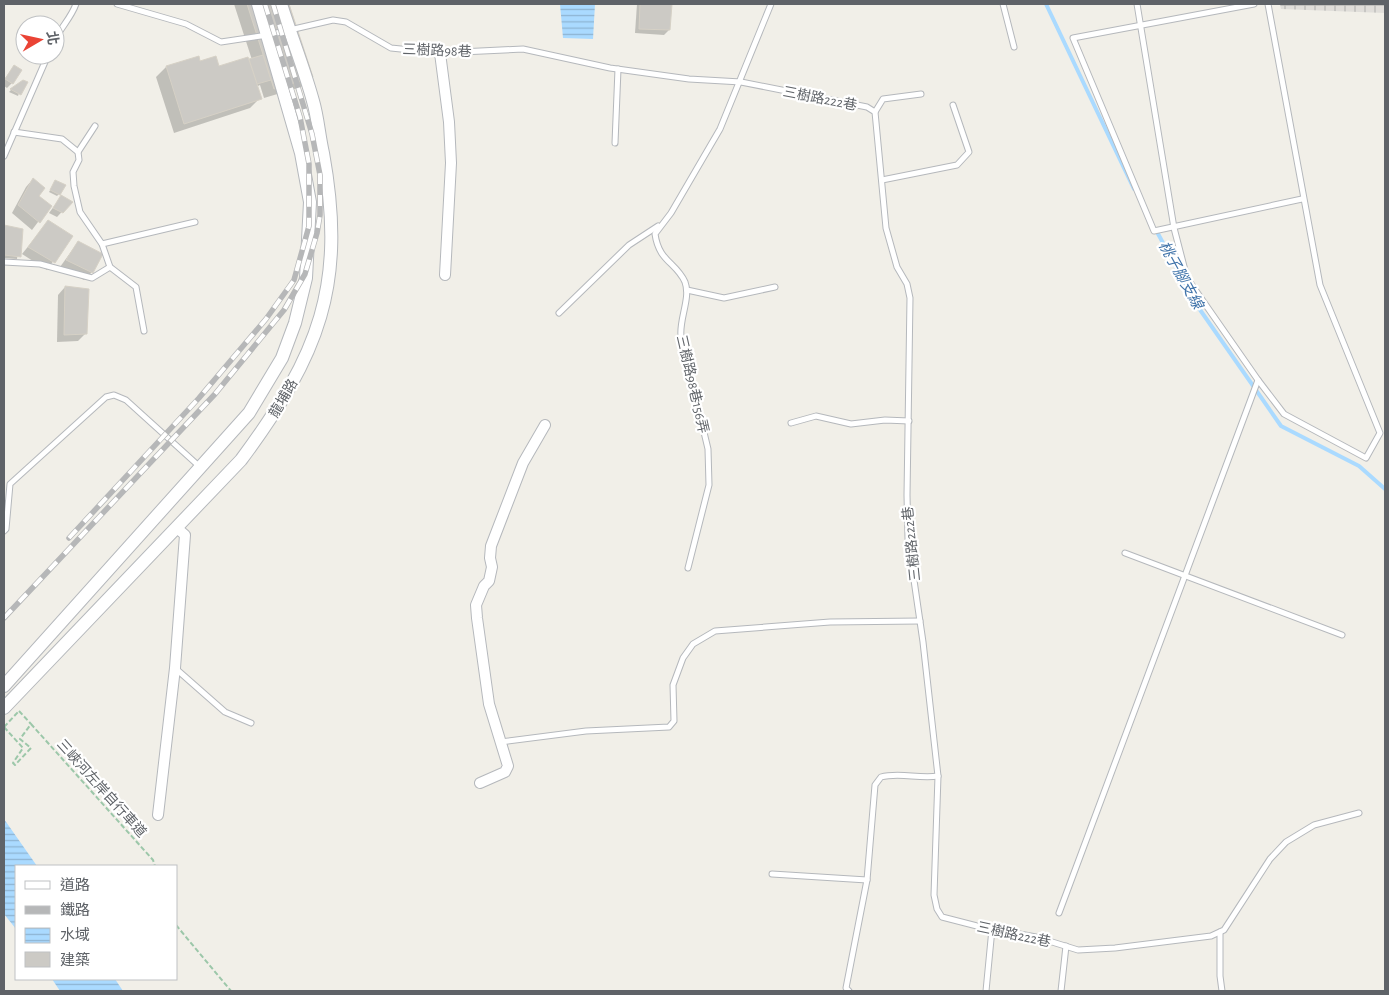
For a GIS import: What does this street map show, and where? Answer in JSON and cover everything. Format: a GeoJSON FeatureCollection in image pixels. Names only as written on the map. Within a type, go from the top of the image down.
{"type":"FeatureCollection","features":[{"type":"Feature","properties":{"kind":"street","name":"龍埔路"},"geometry":{"type":"LineString","coordinates":[[4,686],[249,413],[282,358],[295,322],[306,278],[310,222],[306,179],[258,4]]}},
{"type":"Feature","properties":{"kind":"street","name":"龍埔路"},"geometry":{"type":"LineString","coordinates":[[6,706],[241,460],[274,416],[303,363],[321,319],[328,286],[332,248],[330,196],[313,102],[281,4]]}},
{"type":"Feature","properties":{"kind":"street"},"geometry":{"type":"LineString","coordinates":[[440,53],[449,122],[451,163],[446,275]]}},
{"type":"Feature","properties":{"kind":"street"},"geometry":{"type":"LineString","coordinates":[[480,783],[505,772],[508,766],[490,704],[476,604],[484,586],[489,581],[492,568],[490,558],[491,546],[523,464],[545,425]]}},
{"type":"Feature","properties":{"kind":"street"},"geometry":{"type":"LineString","coordinates":[[158,815],[175,668],[185,535],[178,528]]}},
{"type":"Feature","properties":{"kind":"lane"},"geometry":{"type":"LineString","coordinates":[[65,24],[71,16],[76,4]]}},
{"type":"Feature","properties":{"kind":"lane","name":"三樹路98巷"},"geometry":{"type":"LineString","coordinates":[[117,4],[186,24],[221,42],[268,35],[333,20],[346,22],[391,48],[440,53],[523,49],[618,69],[689,79],[741,82]]}},
{"type":"Feature","properties":{"kind":"lane"},"geometry":{"type":"LineString","coordinates":[[559,313],[629,245],[660,225],[671,214],[720,129],[741,82],[770,4]]}},
{"type":"Feature","properties":{"kind":"lane"},"geometry":{"type":"LineString","coordinates":[[1003,4],[1014,47]]}},
{"type":"Feature","properties":{"kind":"lane"},"geometry":{"type":"LineString","coordinates":[[1137,4],[1174,228],[1187,278],[1284,414],[1366,458],[1380,433],[1320,285],[1302,199],[1268,4]]}},
{"type":"Feature","properties":{"kind":"lane"},"geometry":{"type":"LineString","coordinates":[[1254,4],[1073,38],[1154,231],[1302,199]]}},
{"type":"Feature","properties":{"kind":"lane"},"geometry":{"type":"LineString","coordinates":[[4,156],[44,65]]}},
{"type":"Feature","properties":{"kind":"lane"},"geometry":{"type":"LineString","coordinates":[[615,143],[618,69]]}},
{"type":"Feature","properties":{"kind":"lane","name":"三樹路222巷"},"geometry":{"type":"LineString","coordinates":[[741,82],[867,107],[875,112],[886,228],[897,267],[907,284],[910,298],[908,539],[920,621],[938,776],[934,895],[936,909],[942,917],[992,929],[1036,936],[1078,950],[1114,948],[1210,936],[1220,932]]}},
{"type":"Feature","properties":{"kind":"lane"},"geometry":{"type":"LineString","coordinates":[[875,112],[883,99],[921,94]]}},
{"type":"Feature","properties":{"kind":"lane"},"geometry":{"type":"LineString","coordinates":[[882,180],[957,165],[968,152],[953,106]]}},
{"type":"Feature","properties":{"kind":"lane"},"geometry":{"type":"LineString","coordinates":[[95,126],[78,152],[79,160],[74,172],[74,186],[80,212],[102,244],[110,267],[136,287],[144,331]]}},
{"type":"Feature","properties":{"kind":"lane"},"geometry":{"type":"LineString","coordinates":[[14,132],[62,139],[78,152]]}},
{"type":"Feature","properties":{"kind":"lane"},"geometry":{"type":"LineString","coordinates":[[102,244],[195,222]]}},
{"type":"Feature","properties":{"kind":"lane"},"geometry":{"type":"LineString","coordinates":[[660,225],[655,234],[660,254],[684,280],[687,290],[724,298],[775,287]]}},
{"type":"Feature","properties":{"kind":"lane"},"geometry":{"type":"LineString","coordinates":[[4,262],[40,264],[92,278],[110,267]]}},
{"type":"Feature","properties":{"kind":"lane","name":"三樹路98巷156弄"},"geometry":{"type":"LineString","coordinates":[[687,290],[680,324],[681,336],[708,449],[709,485],[688,568]]}},
{"type":"Feature","properties":{"kind":"lane"},"geometry":{"type":"LineString","coordinates":[[1059,913],[1258,380]]}},
{"type":"Feature","properties":{"kind":"lane"},"geometry":{"type":"LineString","coordinates":[[4,531],[6,529],[10,484],[106,397],[114,395],[126,400],[200,468]]}},
{"type":"Feature","properties":{"kind":"lane"},"geometry":{"type":"LineString","coordinates":[[791,423],[816,416],[851,424],[885,420],[909,421]]}},
{"type":"Feature","properties":{"kind":"lane"},"geometry":{"type":"LineString","coordinates":[[1125,553],[1342,635]]}},
{"type":"Feature","properties":{"kind":"lane"},"geometry":{"type":"LineString","coordinates":[[501,742],[586,731],[669,727],[674,721],[673,685],[683,658],[693,644],[715,631],[830,622],[920,621]]}},
{"type":"Feature","properties":{"kind":"lane"},"geometry":{"type":"LineString","coordinates":[[175,668],[225,712],[251,723]]}},
{"type":"Feature","properties":{"kind":"lane"},"geometry":{"type":"LineString","coordinates":[[849,991],[846,988],[867,880],[875,785],[881,777],[888,775],[926,778],[938,776]]}},
{"type":"Feature","properties":{"kind":"lane"},"geometry":{"type":"LineString","coordinates":[[1222,991],[1220,932],[1270,859],[1286,842],[1314,826],[1342,816],[1359,813]]}},
{"type":"Feature","properties":{"kind":"lane"},"geometry":{"type":"LineString","coordinates":[[772,874],[867,880]]}},
{"type":"Feature","properties":{"kind":"lane"},"geometry":{"type":"LineString","coordinates":[[986,991],[992,929]]}},
{"type":"Feature","properties":{"kind":"lane"},"geometry":{"type":"LineString","coordinates":[[1062,991],[1066,946]]}},
{"type":"Feature","properties":{"kind":"path","name":"三峽河左岸自行車道"},"geometry":{"type":"LineString","coordinates":[[4,727],[19,711],[153,860],[155,865]]}},
{"type":"Feature","properties":{"kind":"path"},"geometry":{"type":"LineString","coordinates":[[4,727],[23,748],[12,763],[15,765],[30,748],[20,738],[31,724]]}},
{"type":"Feature","properties":{"kind":"path"},"geometry":{"type":"LineString","coordinates":[[178,927],[231,991]]}},
{"type":"Feature","properties":{"kind":"shaded area"},"geometry":{"type":"Polygon","coordinates":[[[1280,4],[1385,4],[1385,13],[1281,9],[1280,4]]]}},
{"type":"Feature","properties":{"kind":"water"},"geometry":{"type":"Polygon","coordinates":[[[560,4],[595,4],[593,39],[563,38],[560,4]]]}},
{"type":"Feature","properties":{"kind":"water"},"geometry":{"type":"Polygon","coordinates":[[[4,819],[36,865],[15,865],[15,928],[4,914],[4,819]]]}},
{"type":"Feature","properties":{"kind":"water"},"geometry":{"type":"Polygon","coordinates":[[[53,980],[116,980],[123,991],[60,991],[53,980]]]}},
{"type":"Feature","properties":{"kind":"building"},"geometry":{"type":"Polygon","coordinates":[[[247,4],[289,4],[313,77],[274,89],[247,4]]]}},
{"type":"Feature","properties":{"kind":"building"},"geometry":{"type":"Polygon","coordinates":[[[640,4],[672,4],[670,30],[639,29],[640,4]]]}},
{"type":"Feature","properties":{"kind":"building"},"geometry":{"type":"Polygon","coordinates":[[[263,55],[271,80],[257,84],[249,59],[263,55]]]}},
{"type":"Feature","properties":{"kind":"building"},"geometry":{"type":"Polygon","coordinates":[[[199,56],[200,61],[216,56],[219,66],[248,57],[262,99],[184,124],[166,66],[199,56]]]}},
{"type":"Feature","properties":{"kind":"building"},"geometry":{"type":"Polygon","coordinates":[[[14,65],[22,70],[13,84],[5,79],[14,65]]]}},
{"type":"Feature","properties":{"kind":"building"},"geometry":{"type":"Polygon","coordinates":[[[23,80],[28,82],[21,95],[10,89],[23,80]]]}},
{"type":"Feature","properties":{"kind":"building"},"geometry":{"type":"Polygon","coordinates":[[[33,178],[45,188],[39,196],[52,206],[40,223],[18,205],[33,178]]]}},
{"type":"Feature","properties":{"kind":"building"},"geometry":{"type":"Polygon","coordinates":[[[55,180],[66,185],[60,195],[50,190],[55,180]]]}},
{"type":"Feature","properties":{"kind":"building"},"geometry":{"type":"Polygon","coordinates":[[[61,195],[73,202],[63,213],[53,208],[61,195]]]}},
{"type":"Feature","properties":{"kind":"building"},"geometry":{"type":"Polygon","coordinates":[[[48,220],[73,236],[55,263],[28,247],[48,220]]]}},
{"type":"Feature","properties":{"kind":"building"},"geometry":{"type":"Polygon","coordinates":[[[4,225],[23,229],[21,257],[4,255],[4,225]]]}},
{"type":"Feature","properties":{"kind":"building"},"geometry":{"type":"Polygon","coordinates":[[[78,241],[103,254],[93,273],[66,260],[78,241]]]}},
{"type":"Feature","properties":{"kind":"building"},"geometry":{"type":"Polygon","coordinates":[[[65,286],[89,289],[87,334],[64,335],[65,286]]]}},
{"type":"Feature","properties":{"kind":"waterway","name":"桃子腳支線"},"geometry":{"type":"LineString","coordinates":[[1046,4],[1134,189]]}},
{"type":"Feature","properties":{"kind":"waterway","name":"桃子腳支線"},"geometry":{"type":"LineString","coordinates":[[1156,230],[1196,304],[1281,426],[1359,466],[1385,489]]}},
{"type":"Feature","properties":{"kind":"railway"},"geometry":{"type":"LineString","coordinates":[[69,538],[199,398],[266,319],[294,280],[309,226],[309,164],[300,117],[265,4]]}},
{"type":"Feature","properties":{"kind":"railway"},"geometry":{"type":"LineString","coordinates":[[4,618],[215,394],[284,310],[305,274],[317,233],[320,215],[320,175],[312,134],[273,4]]}}]}
